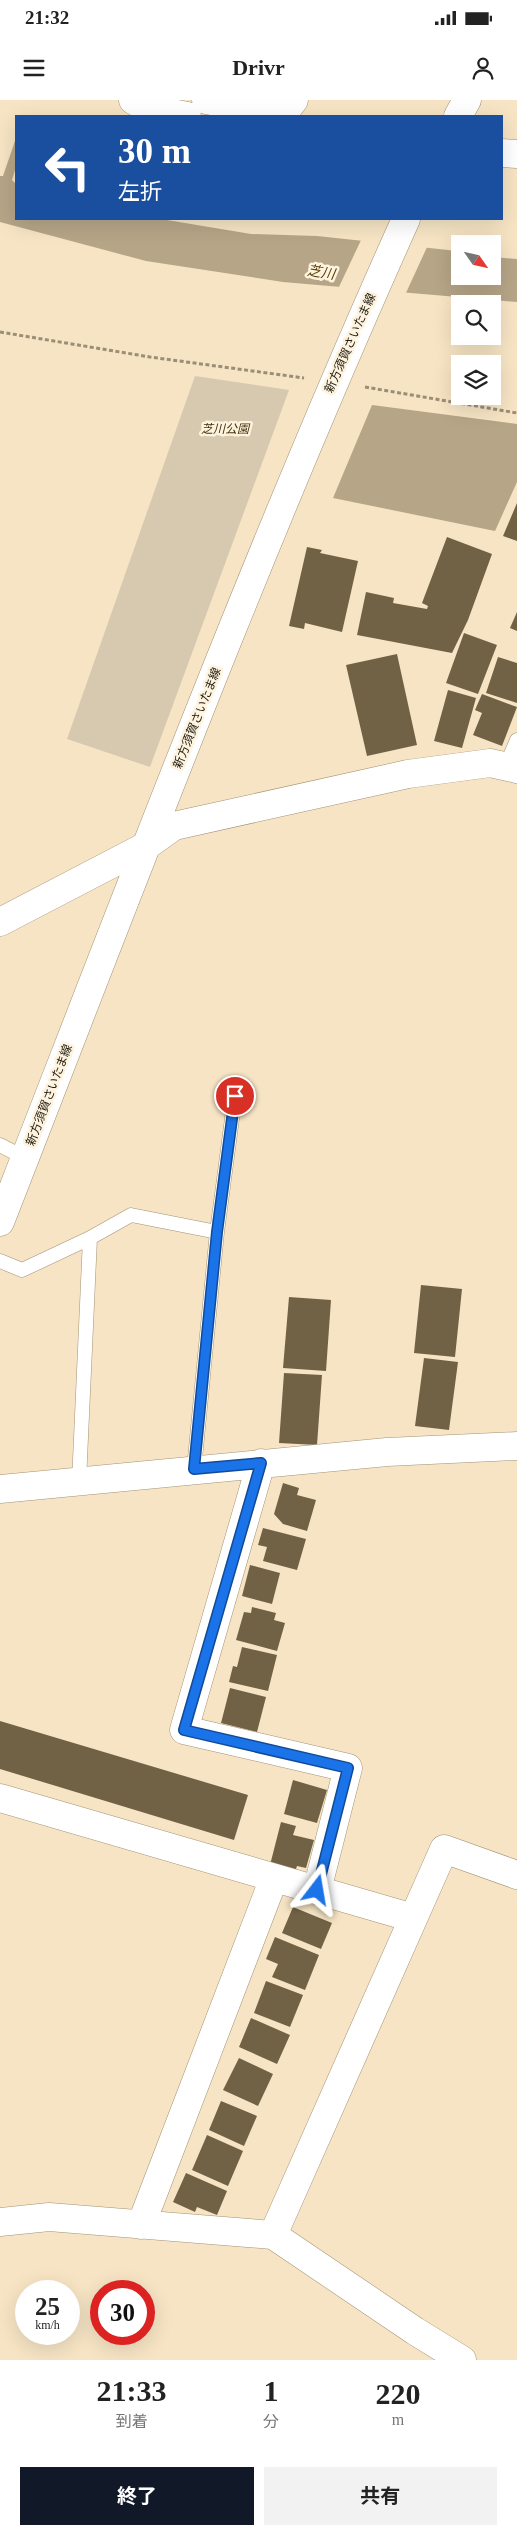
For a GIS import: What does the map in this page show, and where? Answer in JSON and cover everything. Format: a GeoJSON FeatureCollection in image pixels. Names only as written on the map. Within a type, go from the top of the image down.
{"type":"FeatureCollection","features":[{"type":"Feature","properties":{"kind":"street"},"geometry":{"type":"LineString","coordinates":[[133,100],[147,108],[182,115]]}},
{"type":"Feature","properties":{"kind":"street"},"geometry":{"type":"LineString","coordinates":[[206,100],[283,114],[294,100]]}},
{"type":"Feature","properties":{"kind":"street"},"geometry":{"type":"LineString","coordinates":[[459,115],[467,100]]}},
{"type":"Feature","properties":{"kind":"street"},"geometry":{"type":"LineString","coordinates":[[503,153],[517,154]]}},
{"type":"Feature","properties":{"kind":"street","name":"新方須賀さいたま線"},"geometry":{"type":"LineString","coordinates":[[0,1222],[146,846],[333,382],[406,220]]}},
{"type":"Feature","properties":{"kind":"street"},"geometry":{"type":"LineString","coordinates":[[0,922],[146,846],[174,826],[408,774],[490,763],[511,768]]}},
{"type":"Feature","properties":{"kind":"street"},"geometry":{"type":"LineString","coordinates":[[0,1489],[387,1452],[517,1446]]}},
{"type":"Feature","properties":{"kind":"street"},"geometry":{"type":"LineString","coordinates":[[261,1463],[184,1730],[348,1768],[317,1890]]}},
{"type":"Feature","properties":{"kind":"street"},"geometry":{"type":"LineString","coordinates":[[0,1798],[413,1918]]}},
{"type":"Feature","properties":{"kind":"street"},"geometry":{"type":"LineString","coordinates":[[273,2235],[444,1849],[517,1875]]}},
{"type":"Feature","properties":{"kind":"street"},"geometry":{"type":"LineString","coordinates":[[140,2224],[274,1878]]}},
{"type":"Feature","properties":{"kind":"street"},"geometry":{"type":"LineString","coordinates":[[0,2222],[49,2217],[273,2235],[415,2331],[462,2360]]}},
{"type":"Feature","properties":{"kind":"lane"},"geometry":{"type":"LineString","coordinates":[[511,768],[517,740]]}},
{"type":"Feature","properties":{"kind":"lane"},"geometry":{"type":"LineString","coordinates":[[194,1469],[217,1232],[235,1096]]}},
{"type":"Feature","properties":{"kind":"lane"},"geometry":{"type":"LineString","coordinates":[[0,1145],[25,1158]]}},
{"type":"Feature","properties":{"kind":"lane"},"geometry":{"type":"LineString","coordinates":[[0,1261],[22,1270],[90,1238],[131,1215],[217,1232]]}},
{"type":"Feature","properties":{"kind":"lane"},"geometry":{"type":"LineString","coordinates":[[79,1482],[90,1238]]}},
{"type":"Feature","properties":{"kind":"path"},"geometry":{"type":"LineString","coordinates":[[0,332],[150,357],[333,382],[517,413]]}},
{"type":"Feature","properties":{"kind":"green space","name":"芝川公園"},"geometry":{"type":"Polygon","coordinates":[[[195,376],[289,390],[150,767],[67,739],[195,376]]]}},
{"type":"Feature","properties":{"kind":"water","name":"芝川"},"geometry":{"type":"Polygon","coordinates":[[[15,141],[15,170],[12,180],[15,183],[15,220],[167,220],[251,234],[317,236],[448,250],[451,250],[451,285],[501,285],[501,258],[517,259],[517,302],[501,301],[501,295],[451,296],[283,282],[146,261],[0,222],[0,176],[3,176],[15,141]]]}},
{"type":"Feature","properties":{"kind":"water"},"geometry":{"type":"Polygon","coordinates":[[[372,405],[517,424],[517,482],[495,531],[333,498],[372,405]]]}},
{"type":"Feature","properties":{"kind":"pier"},"geometry":{"type":"Polygon","coordinates":[[[362,238],[428,245],[405,295],[338,289],[362,238]]]}},
{"type":"Feature","properties":{"kind":"building"},"geometry":{"type":"Polygon","coordinates":[[[517,503],[517,541],[503,536],[517,503]]]}},
{"type":"Feature","properties":{"kind":"building"},"geometry":{"type":"Polygon","coordinates":[[[447,537],[492,554],[468,620],[452,653],[357,635],[366,592],[394,598],[393,603],[427,609],[428,606],[422,603],[447,537]]]}},
{"type":"Feature","properties":{"kind":"building"},"geometry":{"type":"Polygon","coordinates":[[[307,547],[322,550],[320,553],[358,561],[342,632],[305,623],[304,629],[289,626],[307,547]]]}},
{"type":"Feature","properties":{"kind":"building"},"geometry":{"type":"Polygon","coordinates":[[[517,612],[517,631],[510,628],[517,612]]]}},
{"type":"Feature","properties":{"kind":"building"},"geometry":{"type":"Polygon","coordinates":[[[464,633],[497,645],[478,694],[446,683],[464,633]]]}},
{"type":"Feature","properties":{"kind":"building"},"geometry":{"type":"Polygon","coordinates":[[[397,654],[417,745],[367,756],[346,665],[397,654]]]}},
{"type":"Feature","properties":{"kind":"building"},"geometry":{"type":"Polygon","coordinates":[[[498,657],[517,663],[517,703],[486,693],[498,657]]]}},
{"type":"Feature","properties":{"kind":"building"},"geometry":{"type":"Polygon","coordinates":[[[448,690],[476,698],[462,748],[434,741],[448,690]]]}},
{"type":"Feature","properties":{"kind":"building"},"geometry":{"type":"Polygon","coordinates":[[[482,694],[517,707],[502,746],[473,735],[482,713],[475,710],[482,694]]]}},
{"type":"Feature","properties":{"kind":"building"},"geometry":{"type":"Polygon","coordinates":[[[421,1285],[462,1289],[455,1357],[414,1353],[421,1285]]]}},
{"type":"Feature","properties":{"kind":"building"},"geometry":{"type":"Polygon","coordinates":[[[289,1297],[331,1300],[326,1371],[283,1368],[289,1297]]]}},
{"type":"Feature","properties":{"kind":"building"},"geometry":{"type":"Polygon","coordinates":[[[424,1358],[458,1362],[449,1430],[415,1426],[424,1358]]]}},
{"type":"Feature","properties":{"kind":"building"},"geometry":{"type":"Polygon","coordinates":[[[284,1373],[322,1375],[317,1445],[279,1443],[284,1373]]]}},
{"type":"Feature","properties":{"kind":"building"},"geometry":{"type":"Polygon","coordinates":[[[283,1483],[299,1488],[297,1495],[316,1500],[307,1531],[283,1524],[274,1514],[283,1483]]]}},
{"type":"Feature","properties":{"kind":"building"},"geometry":{"type":"Polygon","coordinates":[[[263,1528],[306,1539],[297,1570],[263,1561],[267,1547],[258,1545],[263,1528]]]}},
{"type":"Feature","properties":{"kind":"building"},"geometry":{"type":"Polygon","coordinates":[[[250,1565],[280,1573],[272,1604],[242,1596],[250,1565]]]}},
{"type":"Feature","properties":{"kind":"building"},"geometry":{"type":"Polygon","coordinates":[[[252,1607],[276,1613],[274,1620],[285,1623],[277,1651],[236,1640],[244,1612],[251,1613],[252,1607]]]}},
{"type":"Feature","properties":{"kind":"building"},"geometry":{"type":"Polygon","coordinates":[[[242,1647],[277,1655],[268,1691],[229,1682],[233,1666],[237,1667],[242,1647]]]}},
{"type":"Feature","properties":{"kind":"building"},"geometry":{"type":"Polygon","coordinates":[[[230,1688],[266,1697],[257,1732],[221,1723],[230,1688]]]}},
{"type":"Feature","properties":{"kind":"building"},"geometry":{"type":"Polygon","coordinates":[[[0,1721],[248,1795],[234,1840],[0,1769],[0,1721]]]}},
{"type":"Feature","properties":{"kind":"building"},"geometry":{"type":"Polygon","coordinates":[[[293,1780],[327,1790],[317,1823],[284,1814],[293,1780]]]}},
{"type":"Feature","properties":{"kind":"building"},"geometry":{"type":"Polygon","coordinates":[[[281,1822],[296,1826],[293,1835],[314,1840],[306,1868],[297,1866],[295,1872],[270,1865],[281,1822]]]}},
{"type":"Feature","properties":{"kind":"building"},"geometry":{"type":"Polygon","coordinates":[[[293,1907],[332,1923],[321,1949],[282,1933],[293,1907]]]}},
{"type":"Feature","properties":{"kind":"building"},"geometry":{"type":"Polygon","coordinates":[[[275,1937],[319,1955],[305,1990],[272,1977],[278,1964],[266,1959],[275,1937]]]}},
{"type":"Feature","properties":{"kind":"building"},"geometry":{"type":"Polygon","coordinates":[[[266,1981],[303,1995],[290,2027],[254,2013],[266,1981]]]}},
{"type":"Feature","properties":{"kind":"building"},"geometry":{"type":"Polygon","coordinates":[[[251,2018],[290,2035],[277,2064],[239,2047],[251,2018]]]}},
{"type":"Feature","properties":{"kind":"building"},"geometry":{"type":"Polygon","coordinates":[[[239,2058],[273,2074],[258,2106],[223,2090],[239,2058]]]}},
{"type":"Feature","properties":{"kind":"building"},"geometry":{"type":"Polygon","coordinates":[[[221,2101],[257,2116],[244,2146],[209,2130],[221,2101]]]}},
{"type":"Feature","properties":{"kind":"building"},"geometry":{"type":"Polygon","coordinates":[[[207,2135],[243,2151],[228,2186],[192,2170],[207,2135]]]}},
{"type":"Feature","properties":{"kind":"building"},"geometry":{"type":"Polygon","coordinates":[[[186,2173],[227,2191],[217,2215],[197,2207],[195,2212],[173,2202],[186,2173]]]}},
{"type":"Feature","properties":{"kind":"route"},"geometry":{"type":"LineString","coordinates":[[235,1096],[217,1232],[194,1469],[261,1463],[184,1730],[348,1768],[317,1890]]}}]}
